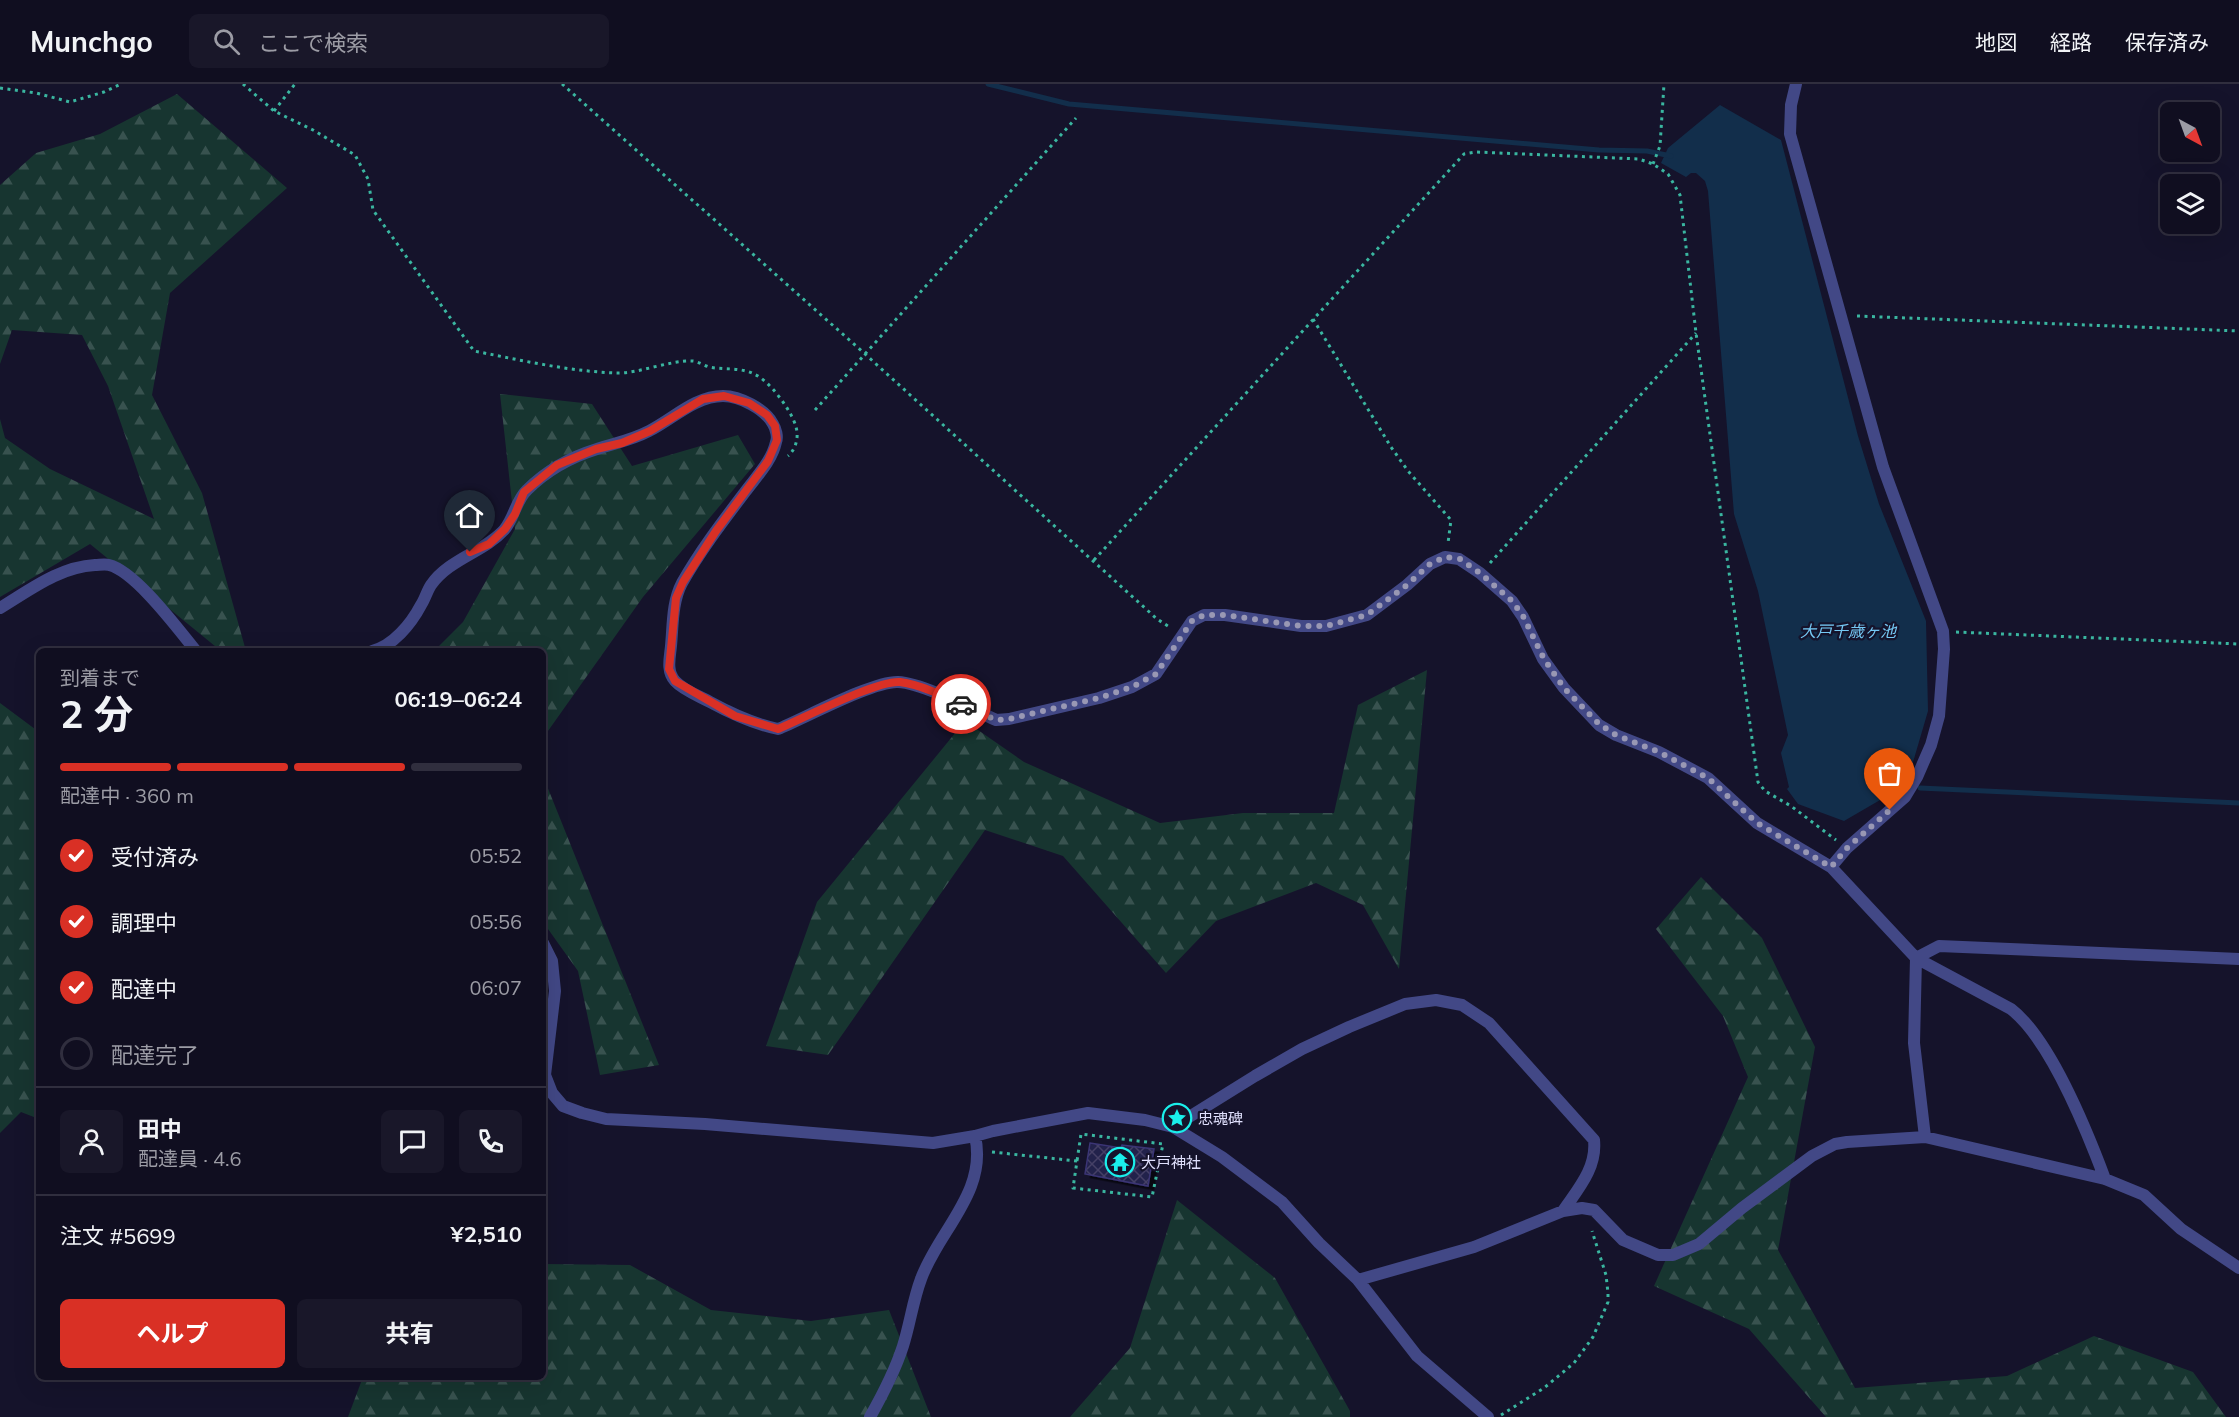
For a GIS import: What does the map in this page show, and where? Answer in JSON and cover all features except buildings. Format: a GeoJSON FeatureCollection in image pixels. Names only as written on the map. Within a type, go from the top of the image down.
{"type":"FeatureCollection","features":[{"type":"Feature","properties":{"kind":"street"},"geometry":{"type":"LineString","coordinates":[[1796,84],[1791,105],[1790,134],[1883,467],[1943,631],[1944,649],[1939,716],[1931,745],[1917,777],[1905,797],[1847,848],[1831,867]]}},
{"type":"Feature","properties":{"kind":"street"},"geometry":{"type":"LineString","coordinates":[[381,648],[413,620],[432,584],[470,552],[489,544],[505,529],[515,514],[524,492],[557,465],[650,431],[703,399],[724,396],[749,403],[767,415],[775,426],[777,440],[768,461],[716,531],[683,582],[676,598],[669,669],[675,681],[735,716],[778,729],[874,687],[897,682],[916,686],[996,720],[1099,698],[1132,687],[1156,674],[1181,634],[1192,621],[1204,615],[1225,615],[1301,626],[1326,626],[1367,615],[1407,585],[1430,564],[1445,557],[1460,559],[1512,601],[1523,616],[1544,659],[1564,688],[1599,724],[1616,735],[1659,752],[1708,778],[1757,823],[1831,867],[1916,958],[2021,1016],[2055,1067],[2090,1139],[2104,1179]]}},
{"type":"Feature","properties":{"kind":"street"},"geometry":{"type":"LineString","coordinates":[[0,608],[57,574],[79,566],[109,564],[132,578],[152,598],[194,648]]}},
{"type":"Feature","properties":{"kind":"street"},"geometry":{"type":"LineString","coordinates":[[1916,958],[1939,946],[2239,959]]}},
{"type":"Feature","properties":{"kind":"street"},"geometry":{"type":"LineString","coordinates":[[546,949],[552,961],[555,991],[546,1067]]}},
{"type":"Feature","properties":{"kind":"street"},"geometry":{"type":"LineString","coordinates":[[1916,958],[1914,1042],[1925,1137]]}},
{"type":"Feature","properties":{"kind":"street"},"geometry":{"type":"LineString","coordinates":[[1173,1127],[1302,1049],[1349,1027],[1405,1004],[1436,1000],[1462,1005],[1489,1023],[1594,1140],[1595,1149],[1589,1173],[1563,1211]]}},
{"type":"Feature","properties":{"kind":"street"},"geometry":{"type":"LineString","coordinates":[[546,1078],[552,1093],[563,1106],[606,1119],[705,1124],[933,1143],[1088,1113],[1144,1120],[1173,1127],[1222,1157],[1282,1202],[1319,1243],[1358,1280],[1417,1356],[1488,1417]]}},
{"type":"Feature","properties":{"kind":"street"},"geometry":{"type":"LineString","coordinates":[[870,1417],[887,1387],[903,1346],[921,1278],[973,1185],[978,1150],[975,1136]]}},
{"type":"Feature","properties":{"kind":"street"},"geometry":{"type":"LineString","coordinates":[[1358,1280],[1474,1247],[1563,1211],[1582,1208],[1594,1210],[1623,1240],[1658,1255],[1673,1255],[1699,1244],[1792,1169],[1835,1144],[1925,1137],[2104,1179],[2144,1195],[2181,1229],[2239,1268]]}},
{"type":"Feature","properties":{"kind":"path"},"geometry":{"type":"LineString","coordinates":[[0,88],[36,93],[70,102],[104,92],[121,84]]}},
{"type":"Feature","properties":{"kind":"path"},"geometry":{"type":"LineString","coordinates":[[243,84],[274,111],[313,130],[355,155],[368,179],[374,210],[474,351],[555,367],[617,373],[692,361],[705,366],[756,374],[776,392],[796,427],[797,439],[794,451],[783,462],[768,461]]}},
{"type":"Feature","properties":{"kind":"path"},"geometry":{"type":"LineString","coordinates":[[274,111],[295,84]]}},
{"type":"Feature","properties":{"kind":"path"},"geometry":{"type":"LineString","coordinates":[[562,84],[865,354],[1157,619],[1181,634]]}},
{"type":"Feature","properties":{"kind":"path"},"geometry":{"type":"LineString","coordinates":[[1653,163],[1660,146],[1664,84]]}},
{"type":"Feature","properties":{"kind":"path"},"geometry":{"type":"LineString","coordinates":[[815,410],[1076,118]]}},
{"type":"Feature","properties":{"kind":"path"},"geometry":{"type":"LineString","coordinates":[[1094,560],[1464,154],[1476,152],[1639,159],[1653,163],[1668,174],[1680,195],[1696,333],[1758,782],[1766,791],[1791,806],[1847,848]]}},
{"type":"Feature","properties":{"kind":"path"},"geometry":{"type":"LineString","coordinates":[[1840,315],[2239,331]]}},
{"type":"Feature","properties":{"kind":"path"},"geometry":{"type":"LineString","coordinates":[[1313,319],[1407,471],[1451,520],[1445,557]]}},
{"type":"Feature","properties":{"kind":"path"},"geometry":{"type":"LineString","coordinates":[[1480,573],[1696,333]]}},
{"type":"Feature","properties":{"kind":"path"},"geometry":{"type":"LineString","coordinates":[[1943,631],[2239,645]]}},
{"type":"Feature","properties":{"kind":"path"},"geometry":{"type":"LineString","coordinates":[[1081,1134],[1162,1144],[1152,1197],[1073,1188],[1077,1161],[1081,1134]]}},
{"type":"Feature","properties":{"kind":"path"},"geometry":{"type":"LineString","coordinates":[[978,1150],[1077,1161]]}},
{"type":"Feature","properties":{"kind":"path"},"geometry":{"type":"LineString","coordinates":[[1497,1417],[1544,1388],[1574,1363],[1593,1337],[1608,1302],[1606,1275],[1597,1243],[1582,1208]]}},
{"type":"Feature","properties":{"kind":"green space"},"geometry":{"type":"Polygon","coordinates":[[[177,94],[287,188],[170,293],[152,395],[202,493],[245,648],[217,648],[90,544],[0,597],[0,419],[5,438],[50,469],[154,519],[108,386],[82,335],[12,330],[0,364],[0,185],[36,153],[100,134],[177,94]]]}},
{"type":"Feature","properties":{"kind":"green space"},"geometry":{"type":"Polygon","coordinates":[[[500,394],[592,404],[632,466],[738,435],[755,464],[643,597],[546,734],[546,648],[437,648],[463,622],[515,529],[500,394]]]}},
{"type":"Feature","properties":{"kind":"green space"},"geometry":{"type":"Polygon","coordinates":[[[1427,670],[1399,969],[1363,905],[1316,883],[1216,921],[1166,973],[1063,856],[985,830],[828,1055],[766,1046],[817,902],[965,721],[1024,762],[1160,823],[1243,813],[1334,813],[1358,705],[1427,670]]]}},
{"type":"Feature","properties":{"kind":"green space"},"geometry":{"type":"Polygon","coordinates":[[[0,703],[36,730],[36,1118],[21,1112],[0,1133],[0,703]]]}},
{"type":"Feature","properties":{"kind":"green space"},"geometry":{"type":"Polygon","coordinates":[[[546,783],[659,1065],[600,1075],[578,971],[546,926],[546,783]]]}},
{"type":"Feature","properties":{"kind":"green space"},"geometry":{"type":"Polygon","coordinates":[[[1701,877],[1762,938],[1815,1047],[1778,1250],[1855,1388],[2007,1376],[2094,1336],[2193,1372],[2226,1417],[1826,1417],[1749,1329],[1654,1286],[1748,1077],[1723,1016],[1656,929],[1701,877]]]}},
{"type":"Feature","properties":{"kind":"green space"},"geometry":{"type":"Polygon","coordinates":[[[1177,1200],[1275,1278],[1350,1411],[1350,1417],[1070,1417],[1130,1348],[1177,1200]]]}},
{"type":"Feature","properties":{"kind":"green space"},"geometry":{"type":"Polygon","coordinates":[[[546,1264],[630,1265],[711,1310],[811,1321],[889,1310],[931,1417],[348,1417],[362,1380],[546,1380],[546,1264]]]}},
{"type":"Feature","properties":{"kind":"water","name":"大戸千歳ヶ池"},"geometry":{"type":"Polygon","coordinates":[[[1720,105],[1781,140],[1858,436],[1879,504],[1926,621],[1928,711],[1911,769],[1887,796],[1844,821],[1798,804],[1787,789],[1789,787],[1781,753],[1788,735],[1758,591],[1734,514],[1708,191],[1705,181],[1696,173],[1691,173],[1686,177],[1661,163],[1668,148],[1720,105]]]}},
{"type":"Feature","properties":{"kind":"waterway"},"geometry":{"type":"LineString","coordinates":[[988,84],[1069,104],[1599,150],[1647,151],[1671,156]]}},
{"type":"Feature","properties":{"kind":"waterway"},"geometry":{"type":"LineString","coordinates":[[1920,788],[2239,803]]}},
{"type":"Feature","properties":{"kind":"way so far"},"geometry":{"type":"LineString","coordinates":[[961,704],[996,720],[1099,698],[1132,687],[1156,674],[1181,634],[1192,621],[1204,615],[1225,615],[1301,626],[1326,626],[1367,615],[1407,585],[1430,564],[1445,557],[1460,559],[1512,601],[1523,616],[1544,659],[1564,688],[1599,724],[1616,735],[1659,752],[1708,778],[1757,823],[1831,867],[1847,848],[1890,810]]}},
{"type":"Feature","properties":{"kind":"place","name":"忠魂碑"},"geometry":{"type":"Point","coordinates":[1177,1118]}},
{"type":"Feature","properties":{"kind":"place","name":"大戸神社"},"geometry":{"type":"Point","coordinates":[1120,1162]}},
{"type":"Feature","properties":{"kind":"route"},"geometry":{"type":"LineString","coordinates":[[470,552],[489,544],[505,529],[515,514],[524,492],[557,465],[650,431],[703,399],[724,396],[737,399],[749,403],[767,415],[775,426],[777,440],[768,461],[716,531],[683,582],[676,598],[669,669],[675,681],[735,716],[778,729],[874,687],[897,682],[916,686],[961,704]]}}]}
